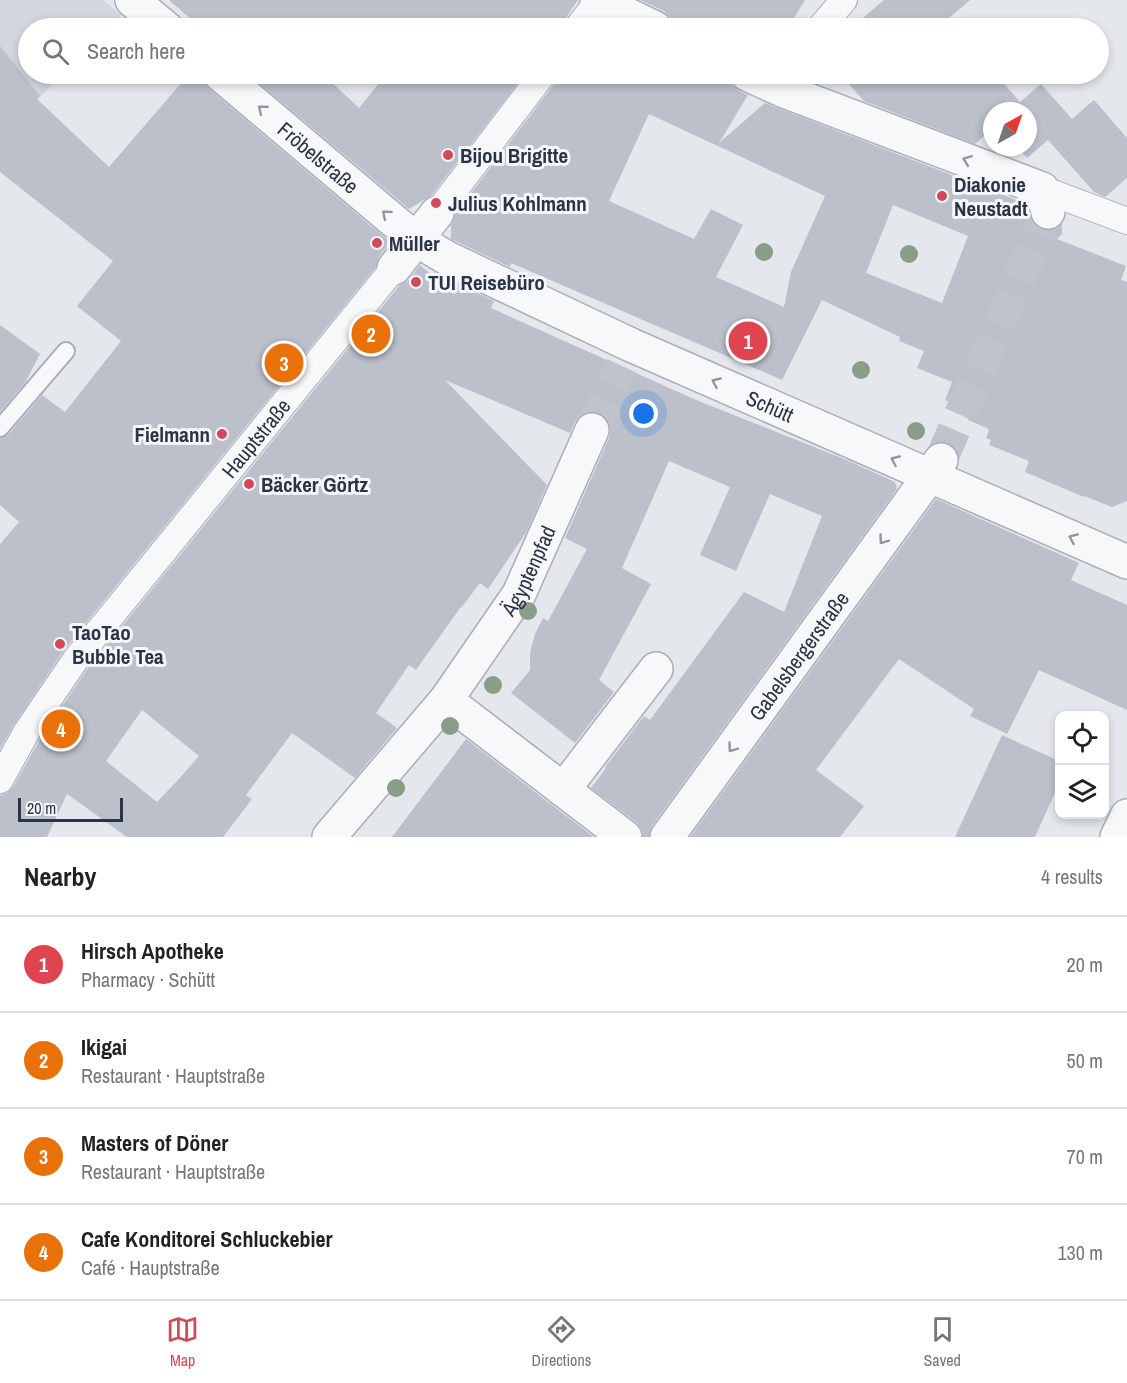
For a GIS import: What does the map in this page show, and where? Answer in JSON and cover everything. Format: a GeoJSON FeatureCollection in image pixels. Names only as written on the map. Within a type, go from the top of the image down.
{"type":"FeatureCollection","features":[{"type":"Feature","properties":{"kind":"street"},"geometry":{"type":"LineString","coordinates":[[132,0],[154,18]]}},
{"type":"Feature","properties":{"kind":"street"},"geometry":{"type":"LineString","coordinates":[[584,18],[598,0],[635,18]]}},
{"type":"Feature","properties":{"kind":"street"},"geometry":{"type":"LineString","coordinates":[[829,18],[844,0]]}},
{"type":"Feature","properties":{"kind":"street","name":"Fröbelstraße"},"geometry":{"type":"LineString","coordinates":[[232,84],[417,240]]}},
{"type":"Feature","properties":{"kind":"street","name":"Hauptstraße"},"geometry":{"type":"LineString","coordinates":[[0,780],[27,731],[76,659],[417,240],[535,84]]}},
{"type":"Feature","properties":{"kind":"street"},"geometry":{"type":"LineString","coordinates":[[791,84],[1045,201],[1127,221]]}},
{"type":"Feature","properties":{"kind":"street","name":"Schütt"},"geometry":{"type":"LineString","coordinates":[[417,240],[627,356],[936,468],[1127,562]]}},
{"type":"Feature","properties":{"kind":"street","name":"Ägyptenpfad"},"geometry":{"type":"LineString","coordinates":[[329,837],[446,700],[519,594],[592,430]]}},
{"type":"Feature","properties":{"kind":"street","name":"Gabelsbergerstraße"},"geometry":{"type":"LineString","coordinates":[[667,837],[936,468]]}},
{"type":"Feature","properties":{"kind":"street"},"geometry":{"type":"LineString","coordinates":[[563,790],[656,669]]}},
{"type":"Feature","properties":{"kind":"street"},"geometry":{"type":"LineString","coordinates":[[446,700],[625,837]]}},
{"type":"Feature","properties":{"kind":"street"},"geometry":{"type":"LineString","coordinates":[[1117,837],[1127,816]]}},
{"type":"Feature","properties":{"kind":"lane"},"geometry":{"type":"LineString","coordinates":[[0,428],[66,351]]}},
{"type":"Feature","properties":{"kind":"shaded area"},"geometry":{"type":"Polygon","coordinates":[[[0,0],[103,0],[121,15],[118,18],[18,18],[18,84],[53,84],[0,137],[0,0]]]}},
{"type":"Feature","properties":{"kind":"building"},"geometry":{"type":"Polygon","coordinates":[[[169,0],[578,0],[566,18],[190,18],[169,0]]]}},
{"type":"Feature","properties":{"kind":"building"},"geometry":{"type":"Polygon","coordinates":[[[640,0],[805,0],[794,18],[671,18],[664,11],[640,0]]]}},
{"type":"Feature","properties":{"kind":"building"},"geometry":{"type":"Polygon","coordinates":[[[884,0],[970,0],[949,18],[863,18],[884,0]]]}},
{"type":"Feature","properties":{"kind":"building"},"geometry":{"type":"Polygon","coordinates":[[[0,46],[18,68],[18,84],[30,84],[40,96],[37,99],[109,167],[180,84],[205,84],[390,242],[379,257],[376,267],[64,650],[0,749],[0,544],[19,522],[0,505],[0,438],[8,435],[42,395],[65,412],[121,341],[77,306],[113,261],[0,172],[0,46]]]}},
{"type":"Feature","properties":{"kind":"building"},"geometry":{"type":"Polygon","coordinates":[[[260,84],[334,84],[359,108],[378,84],[517,84],[432,195],[409,209],[260,84]]]}},
{"type":"Feature","properties":{"kind":"building"},"geometry":{"type":"Polygon","coordinates":[[[554,84],[732,84],[748,95],[719,143],[765,103],[1027,204],[1035,226],[1044,230],[1052,230],[1062,224],[1062,234],[1057,239],[1126,266],[1121,280],[1127,282],[1127,501],[1112,507],[1025,472],[1029,461],[989,445],[991,440],[986,438],[989,429],[968,420],[971,411],[945,400],[952,382],[917,368],[924,351],[899,341],[900,337],[822,300],[782,380],[511,263],[510,267],[451,239],[451,226],[455,214],[554,84]],[[649,114],[609,201],[694,239],[711,209],[743,225],[716,277],[784,307],[791,272],[825,196],[649,114]],[[893,205],[866,273],[942,303],[968,236],[893,205]]]}},
{"type":"Feature","properties":{"kind":"building"},"geometry":{"type":"Polygon","coordinates":[[[849,84],[1004,84],[1020,102],[983,102],[983,137],[975,144],[864,101],[849,84]]]}},
{"type":"Feature","properties":{"kind":"building"},"geometry":{"type":"Polygon","coordinates":[[[1041,84],[1072,119],[1094,100],[1127,138],[1127,178],[1105,197],[1094,192],[1048,140],[1037,149],[1037,102],[1020,102],[1041,84]]]}},
{"type":"Feature","properties":{"kind":"building"},"geometry":{"type":"Polygon","coordinates":[[[420,265],[455,295],[454,282],[494,301],[491,308],[696,400],[849,461],[895,482],[897,489],[652,826],[649,837],[643,837],[642,829],[636,822],[591,788],[644,716],[650,720],[744,592],[784,612],[822,516],[770,494],[736,571],[700,555],[730,487],[669,461],[622,568],[651,584],[599,680],[614,692],[575,743],[511,693],[530,670],[530,653],[535,634],[543,618],[548,621],[587,549],[565,538],[609,438],[611,427],[600,413],[589,411],[581,415],[570,433],[445,380],[547,485],[527,531],[488,589],[480,583],[416,670],[409,665],[376,713],[397,728],[355,778],[292,733],[246,795],[252,799],[223,837],[127,837],[67,794],[47,837],[0,837],[0,795],[7,793],[13,787],[40,739],[88,668],[399,286],[409,280],[420,265]],[[142,710],[106,761],[157,802],[199,756],[142,710]]]}},
{"type":"Feature","properties":{"kind":"building"},"geometry":{"type":"Polygon","coordinates":[[[0,325],[40,354],[25,383],[0,412],[0,325]]]}},
{"type":"Feature","properties":{"kind":"building"},"geometry":{"type":"Polygon","coordinates":[[[936,499],[1079,563],[1071,580],[1127,605],[1127,710],[1039,670],[1007,734],[970,716],[974,709],[899,659],[816,770],[864,806],[840,837],[690,837],[936,499]]]}},
{"type":"Feature","properties":{"kind":"building"},"geometry":{"type":"Polygon","coordinates":[[[1002,735],[1055,759],[1055,792],[1035,837],[955,837],[1002,735]]]}},
{"type":"Feature","properties":{"kind":"building"},"geometry":{"type":"Polygon","coordinates":[[[466,739],[552,805],[594,837],[392,837],[466,739]]]}},
{"type":"Feature","properties":{"kind":"tunnel"},"geometry":{"type":"LineString","coordinates":[[941,460],[1048,212]]}},
{"type":"Feature","properties":{"kind":"tunnel"},"geometry":{"type":"LineString","coordinates":[[592,430],[622,366]]}},
{"type":"Feature","properties":{"kind":"place","name":"Bijou Brigitte"},"geometry":{"type":"Point","coordinates":[448,155]}},
{"type":"Feature","properties":{"kind":"place","name":"Diakonie Neustadt"},"geometry":{"type":"Point","coordinates":[942,196]}},
{"type":"Feature","properties":{"kind":"place","name":"Julius Kohlmann"},"geometry":{"type":"Point","coordinates":[436,203]}},
{"type":"Feature","properties":{"kind":"place","name":"Müller"},"geometry":{"type":"Point","coordinates":[377,243]}},
{"type":"Feature","properties":{"kind":"place","name":"TUI Reisebüro"},"geometry":{"type":"Point","coordinates":[416,282]}},
{"type":"Feature","properties":{"kind":"place","name":"Ikigai"},"geometry":{"type":"Point","coordinates":[371,334]}},
{"type":"Feature","properties":{"kind":"place","name":"Hirsch Apotheke"},"geometry":{"type":"Point","coordinates":[748,341]}},
{"type":"Feature","properties":{"kind":"place","name":"Masters of Döner"},"geometry":{"type":"Point","coordinates":[284,363]}},
{"type":"Feature","properties":{"kind":"place","name":"Fielmann"},"geometry":{"type":"Point","coordinates":[222,434]}},
{"type":"Feature","properties":{"kind":"place","name":"Bäcker Görtz"},"geometry":{"type":"Point","coordinates":[249,484]}},
{"type":"Feature","properties":{"kind":"place","name":"TaoTao Bubble Tea"},"geometry":{"type":"Point","coordinates":[60,644]}},
{"type":"Feature","properties":{"kind":"place","name":"Cafe Konditorei Schluckebier"},"geometry":{"type":"Point","coordinates":[61,729]}}]}
